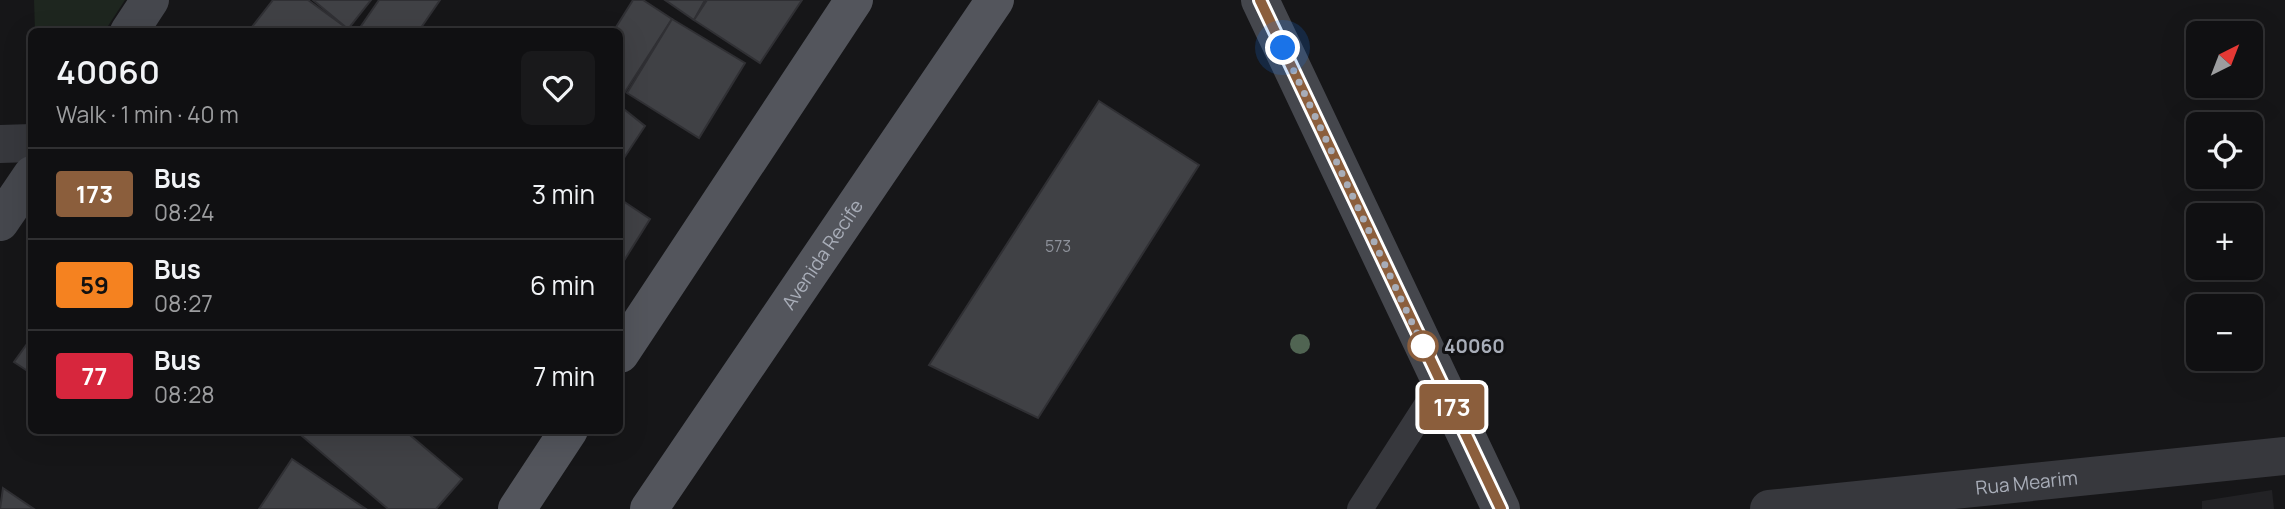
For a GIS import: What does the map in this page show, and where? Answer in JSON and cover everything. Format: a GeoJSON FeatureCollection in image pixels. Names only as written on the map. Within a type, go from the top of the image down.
{"type":"FeatureCollection","features":[{"type":"Feature","properties":{"kind":"main road"},"geometry":{"type":"LineString","coordinates":[[132,28],[150,0]]}},
{"type":"Feature","properties":{"kind":"main road"},"geometry":{"type":"LineString","coordinates":[[623,349],[854,0]]}},
{"type":"Feature","properties":{"kind":"main road","name":"Avenida Recife"},"geometry":{"type":"LineString","coordinates":[[649,509],[995,0]]}},
{"type":"Feature","properties":{"kind":"main road"},"geometry":{"type":"LineString","coordinates":[[1260,0],[1501,509]]}},
{"type":"Feature","properties":{"kind":"main road"},"geometry":{"type":"LineString","coordinates":[[0,222],[28,181]]}},
{"type":"Feature","properties":{"kind":"main road"},"geometry":{"type":"LineString","coordinates":[[517,509],[566,434]]}},
{"type":"Feature","properties":{"kind":"street"},"geometry":{"type":"LineString","coordinates":[[0,144],[28,143]]}},
{"type":"Feature","properties":{"kind":"street","name":"Rua Mearim"},"geometry":{"type":"LineString","coordinates":[[1769,509],[2285,456]]}},
{"type":"Feature","properties":{"kind":"lane"},"geometry":{"type":"LineString","coordinates":[[1360,509],[1441,383]]}},
{"type":"Feature","properties":{"kind":"shaded area"},"geometry":{"type":"Polygon","coordinates":[[[34,0],[125,0],[107,28],[35,28],[34,0]]]}},
{"type":"Feature","properties":{"kind":"shaded area"},"geometry":{"type":"Polygon","coordinates":[[[2272,490],[2274,509],[2202,509],[2202,501],[2272,490]]]}},
{"type":"Feature","properties":{"kind":"building"},"geometry":{"type":"Polygon","coordinates":[[[273,0],[308,0],[347,28],[251,28],[273,0]]]}},
{"type":"Feature","properties":{"kind":"building"},"geometry":{"type":"Polygon","coordinates":[[[313,0],[371,0],[347,28],[313,0]]]}},
{"type":"Feature","properties":{"kind":"building"},"geometry":{"type":"Polygon","coordinates":[[[379,0],[440,0],[421,28],[360,28],[379,0]]]}},
{"type":"Feature","properties":{"kind":"building"},"geometry":{"type":"Polygon","coordinates":[[[633,0],[643,0],[672,19],[625,92],[623,28],[616,28],[633,0]]]}},
{"type":"Feature","properties":{"kind":"building"},"geometry":{"type":"Polygon","coordinates":[[[665,0],[705,0],[694,20],[665,0]]]}},
{"type":"Feature","properties":{"kind":"building"},"geometry":{"type":"Polygon","coordinates":[[[707,0],[802,0],[760,63],[694,20],[707,0]]]}},
{"type":"Feature","properties":{"kind":"building"},"geometry":{"type":"Polygon","coordinates":[[[672,19],[745,63],[699,138],[627,93],[672,19]]]}},
{"type":"Feature","properties":{"kind":"building"},"geometry":{"type":"Polygon","coordinates":[[[1099,101],[1199,165],[1038,418],[929,365],[1099,101]]]}},
{"type":"Feature","properties":{"kind":"building"},"geometry":{"type":"Polygon","coordinates":[[[623,108],[645,126],[623,159],[623,108]]]}},
{"type":"Feature","properties":{"kind":"building"},"geometry":{"type":"Polygon","coordinates":[[[623,201],[650,219],[623,262],[623,201]]]}},
{"type":"Feature","properties":{"kind":"building"},"geometry":{"type":"Polygon","coordinates":[[[28,343],[28,371],[14,362],[28,343]]]}},
{"type":"Feature","properties":{"kind":"building"},"geometry":{"type":"Polygon","coordinates":[[[300,434],[409,434],[462,479],[436,509],[388,509],[300,434]]]}},
{"type":"Feature","properties":{"kind":"building"},"geometry":{"type":"Polygon","coordinates":[[[292,459],[366,509],[259,509],[292,459]]]}},
{"type":"Feature","properties":{"kind":"building"},"geometry":{"type":"Polygon","coordinates":[[[3,488],[34,509],[0,509],[3,488]]]}},
{"type":"Feature","properties":{"kind":"bus line","name":"173"},"geometry":{"type":"LineString","coordinates":[[1260,0],[1501,509]]}},
{"type":"Feature","properties":{"kind":"place","name":"40060"},"geometry":{"type":"Point","coordinates":[1423,346]}},
{"type":"Feature","properties":{"kind":"route"},"geometry":{"type":"LineString","coordinates":[[1283,48],[1423,346]]}}]}
